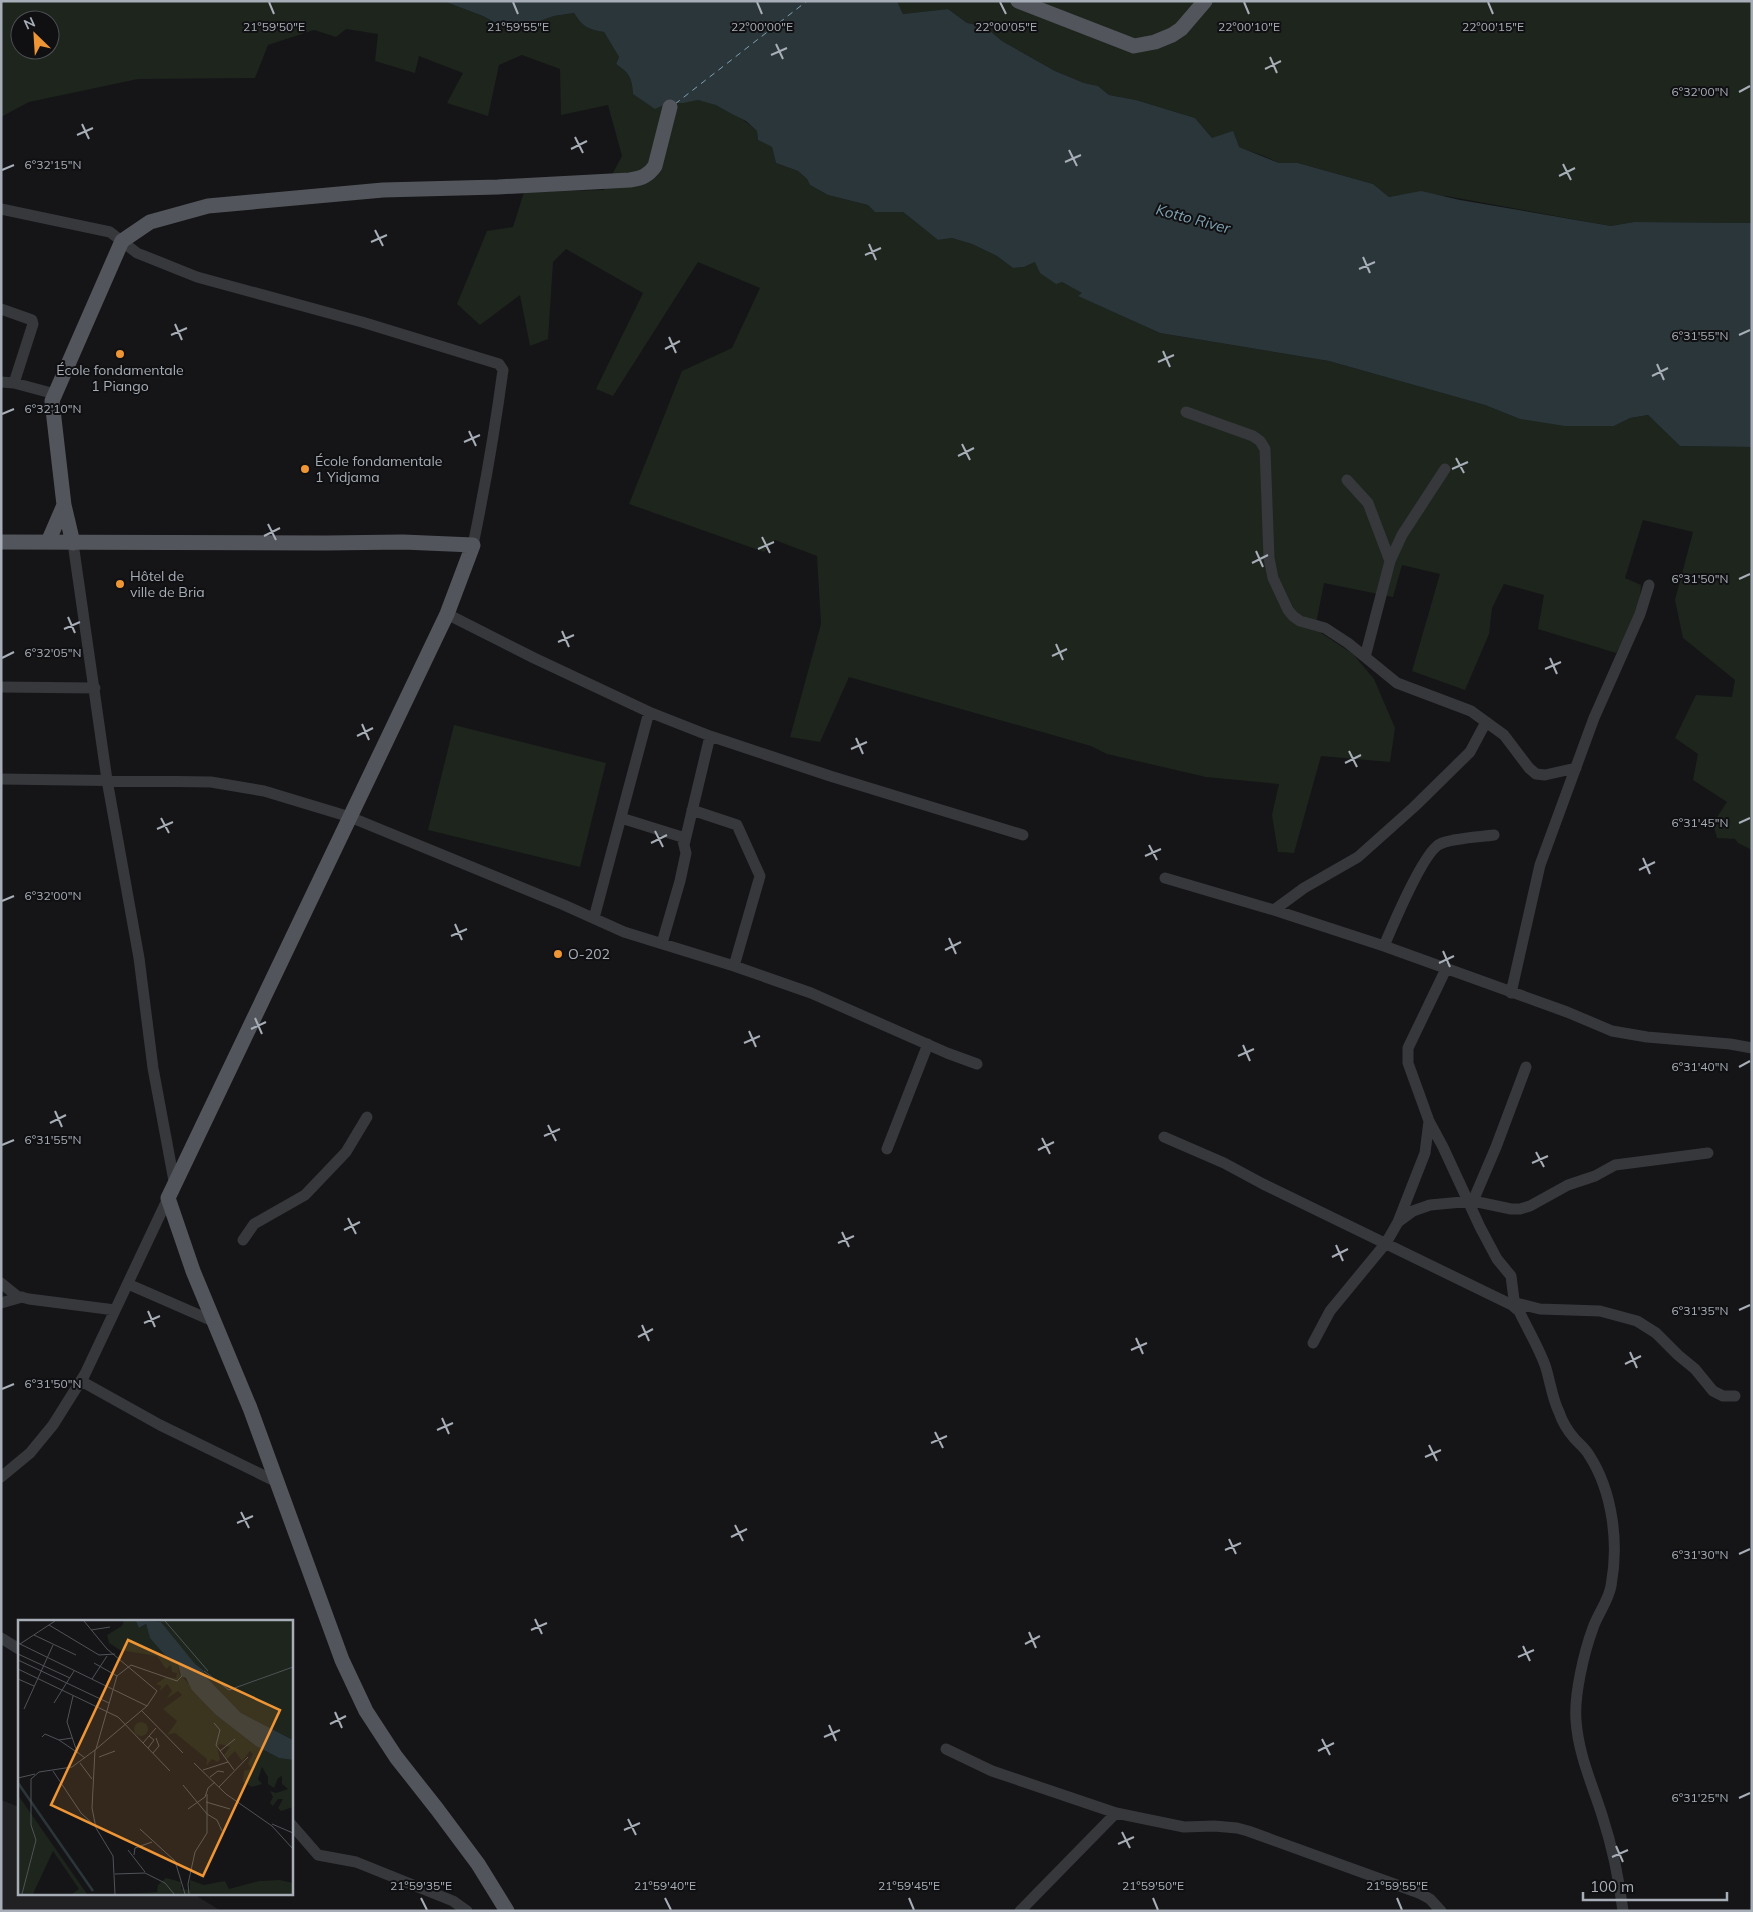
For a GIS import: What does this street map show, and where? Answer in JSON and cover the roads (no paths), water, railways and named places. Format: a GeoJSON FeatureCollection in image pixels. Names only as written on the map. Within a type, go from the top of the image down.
{"type":"FeatureCollection","features":[{"type":"Feature","properties":{"kind":"main road"},"geometry":{"type":"LineString","coordinates":[[1018,1],[1134,46],[1155,42],[1172,35],[1181,29],[1205,1]]}},
{"type":"Feature","properties":{"kind":"main road"},"geometry":{"type":"LineString","coordinates":[[73,543],[64,505],[52,406],[55,394],[122,241],[150,222],[208,206],[383,190],[498,187],[642,178],[649,174],[656,166],[670,107]]}},
{"type":"Feature","properties":{"kind":"main road"},"geometry":{"type":"LineString","coordinates":[[48,542],[64,505]]}},
{"type":"Feature","properties":{"kind":"main road"},"geometry":{"type":"LineString","coordinates":[[1,542],[403,542],[473,545],[447,614],[271,985],[174,1181],[168,1198],[193,1271],[250,1408],[342,1660],[366,1711],[396,1757],[478,1864],[507,1911]]}},
{"type":"Feature","properties":{"kind":"street"},"geometry":{"type":"LineString","coordinates":[[1,209],[110,232],[137,253],[196,276],[362,322],[502,366],[493,442],[473,545]]}},
{"type":"Feature","properties":{"kind":"street"},"geometry":{"type":"LineString","coordinates":[[1,309],[32,320],[14,383]]}},
{"type":"Feature","properties":{"kind":"street"},"geometry":{"type":"LineString","coordinates":[[1,382],[14,383],[55,394]]}},
{"type":"Feature","properties":{"kind":"street"},"geometry":{"type":"LineString","coordinates":[[1186,412],[1252,436],[1260,441],[1265,449],[1269,558],[1273,578],[1288,610],[1300,621],[1325,628],[1398,683],[1465,708],[1504,735],[1529,768],[1536,774],[1544,775],[1576,768]]}},
{"type":"Feature","properties":{"kind":"street"},"geometry":{"type":"LineString","coordinates":[[1365,658],[1390,561],[1402,535],[1445,470]]}},
{"type":"Feature","properties":{"kind":"street"},"geometry":{"type":"LineString","coordinates":[[1347,480],[1368,503],[1390,561]]}},
{"type":"Feature","properties":{"kind":"street"},"geometry":{"type":"LineString","coordinates":[[73,543],[107,780],[139,958],[153,1068],[174,1181]]}},
{"type":"Feature","properties":{"kind":"street"},"geometry":{"type":"LineString","coordinates":[[1511,993],[1540,865],[1594,718],[1640,614],[1650,585]]}},
{"type":"Feature","properties":{"kind":"street"},"geometry":{"type":"LineString","coordinates":[[447,614],[534,658],[649,712],[710,736],[1023,836]]}},
{"type":"Feature","properties":{"kind":"street"},"geometry":{"type":"LineString","coordinates":[[1,687],[94,688]]}},
{"type":"Feature","properties":{"kind":"street"},"geometry":{"type":"LineString","coordinates":[[594,918],[649,712]]}},
{"type":"Feature","properties":{"kind":"street"},"geometry":{"type":"LineString","coordinates":[[1274,910],[1312,883],[1352,861],[1414,807],[1470,752],[1486,722]]}},
{"type":"Feature","properties":{"kind":"street"},"geometry":{"type":"LineString","coordinates":[[684,845],[710,736]]}},
{"type":"Feature","properties":{"kind":"street"},"geometry":{"type":"LineString","coordinates":[[1,779],[179,780],[242,786],[279,795],[350,817],[624,932],[734,966],[811,993],[977,1064]]}},
{"type":"Feature","properties":{"kind":"street"},"geometry":{"type":"LineString","coordinates":[[692,810],[737,825],[760,876],[734,966]]}},
{"type":"Feature","properties":{"kind":"street"},"geometry":{"type":"LineString","coordinates":[[621,818],[682,837],[686,852],[680,881],[662,943]]}},
{"type":"Feature","properties":{"kind":"street"},"geometry":{"type":"LineString","coordinates":[[1384,946],[1405,897],[1434,848],[1442,843],[1494,835]]}},
{"type":"Feature","properties":{"kind":"street"},"geometry":{"type":"LineString","coordinates":[[1165,878],[1274,910],[1384,946],[1567,1012],[1612,1031],[1647,1037],[1730,1044],[1752,1048]]}},
{"type":"Feature","properties":{"kind":"street"},"geometry":{"type":"LineString","coordinates":[[1446,969],[1408,1048],[1408,1063],[1429,1121],[1497,1259],[1511,1276],[1515,1305],[1544,1363],[1561,1417],[1574,1438],[1588,1452],[1598,1471],[1604,1486],[1613,1522],[1612,1585],[1607,1600],[1592,1628],[1577,1699],[1576,1721],[1582,1757],[1616,1862],[1623,1911]]}},
{"type":"Feature","properties":{"kind":"street"},"geometry":{"type":"LineString","coordinates":[[887,1149],[928,1044]]}},
{"type":"Feature","properties":{"kind":"street"},"geometry":{"type":"LineString","coordinates":[[1470,1201],[1496,1147],[1526,1067]]}},
{"type":"Feature","properties":{"kind":"street"},"geometry":{"type":"LineString","coordinates":[[243,1240],[254,1224],[305,1195],[346,1152],[367,1117]]}},
{"type":"Feature","properties":{"kind":"street"},"geometry":{"type":"LineString","coordinates":[[1313,1343],[1330,1311],[1386,1243],[1398,1222],[1425,1153],[1429,1121]]}},
{"type":"Feature","properties":{"kind":"street"},"geometry":{"type":"LineString","coordinates":[[1164,1137],[1224,1164],[1515,1305],[1540,1309],[1600,1311],[1637,1321],[1656,1333],[1678,1356],[1695,1369],[1713,1391],[1723,1396],[1734,1396]]}},
{"type":"Feature","properties":{"kind":"street"},"geometry":{"type":"LineString","coordinates":[[1398,1222],[1421,1208],[1470,1201],[1520,1209],[1530,1206],[1568,1185],[1595,1176],[1615,1165],[1708,1153]]}},
{"type":"Feature","properties":{"kind":"street"},"geometry":{"type":"LineString","coordinates":[[1,1477],[30,1453],[53,1425],[81,1381],[168,1198]]}},
{"type":"Feature","properties":{"kind":"street"},"geometry":{"type":"LineString","coordinates":[[1,1283],[12,1293],[22,1297],[115,1310]]}},
{"type":"Feature","properties":{"kind":"street"},"geometry":{"type":"LineString","coordinates":[[128,1284],[215,1322]]}},
{"type":"Feature","properties":{"kind":"street"},"geometry":{"type":"LineString","coordinates":[[1,1303],[22,1297]]}},
{"type":"Feature","properties":{"kind":"street"},"geometry":{"type":"LineString","coordinates":[[81,1381],[160,1425],[276,1481]]}},
{"type":"Feature","properties":{"kind":"street"},"geometry":{"type":"LineString","coordinates":[[1,1638],[18,1648]]}},
{"type":"Feature","properties":{"kind":"street"},"geometry":{"type":"LineString","coordinates":[[946,1749],[992,1771],[1116,1813],[1184,1827],[1214,1826],[1248,1831],[1419,1893],[1430,1899],[1441,1911]]}},
{"type":"Feature","properties":{"kind":"street"},"geometry":{"type":"LineString","coordinates":[[1020,1911],[1116,1813]]}},
{"type":"Feature","properties":{"kind":"street"},"geometry":{"type":"LineString","coordinates":[[292,1825],[318,1855],[356,1862],[453,1901],[468,1911]]}},
{"type":"Feature","properties":{"kind":"water","name":"Kotto River"},"geometry":{"type":"Polygon","coordinates":[[[443,1],[897,1],[903,14],[948,9],[967,23],[984,26],[1002,41],[1055,71],[1084,83],[1098,86],[1109,95],[1136,100],[1195,118],[1212,138],[1233,131],[1239,147],[1279,163],[1298,163],[1373,184],[1389,197],[1421,191],[1460,200],[1611,226],[1634,222],[1752,223],[1752,447],[1680,446],[1648,415],[1630,418],[1614,426],[1565,426],[1520,419],[1485,405],[1329,361],[1160,333],[1078,296],[1082,293],[1062,282],[1056,284],[1040,273],[1035,262],[1024,267],[1013,268],[997,256],[972,244],[952,238],[938,240],[903,212],[875,212],[868,205],[828,195],[810,185],[807,179],[798,171],[776,163],[772,147],[758,140],[757,131],[746,121],[716,105],[698,100],[668,103],[655,109],[633,94],[631,79],[616,64],[619,57],[604,32],[586,27],[574,13],[554,16],[534,23],[501,26],[483,16],[443,1]]]}},
{"type":"Feature","properties":{"kind":"place","name":"École fondamentale 1 Piango"},"geometry":{"type":"Point","coordinates":[120,354]}},
{"type":"Feature","properties":{"kind":"place","name":"École fondamentale 1 Yidjama"},"geometry":{"type":"Point","coordinates":[305,469]}},
{"type":"Feature","properties":{"kind":"place","name":"Hôtel de ville de Bria"},"geometry":{"type":"Point","coordinates":[120,584]}},
{"type":"Feature","properties":{"kind":"place","name":"O-202"},"geometry":{"type":"Point","coordinates":[558,954]}}]}
